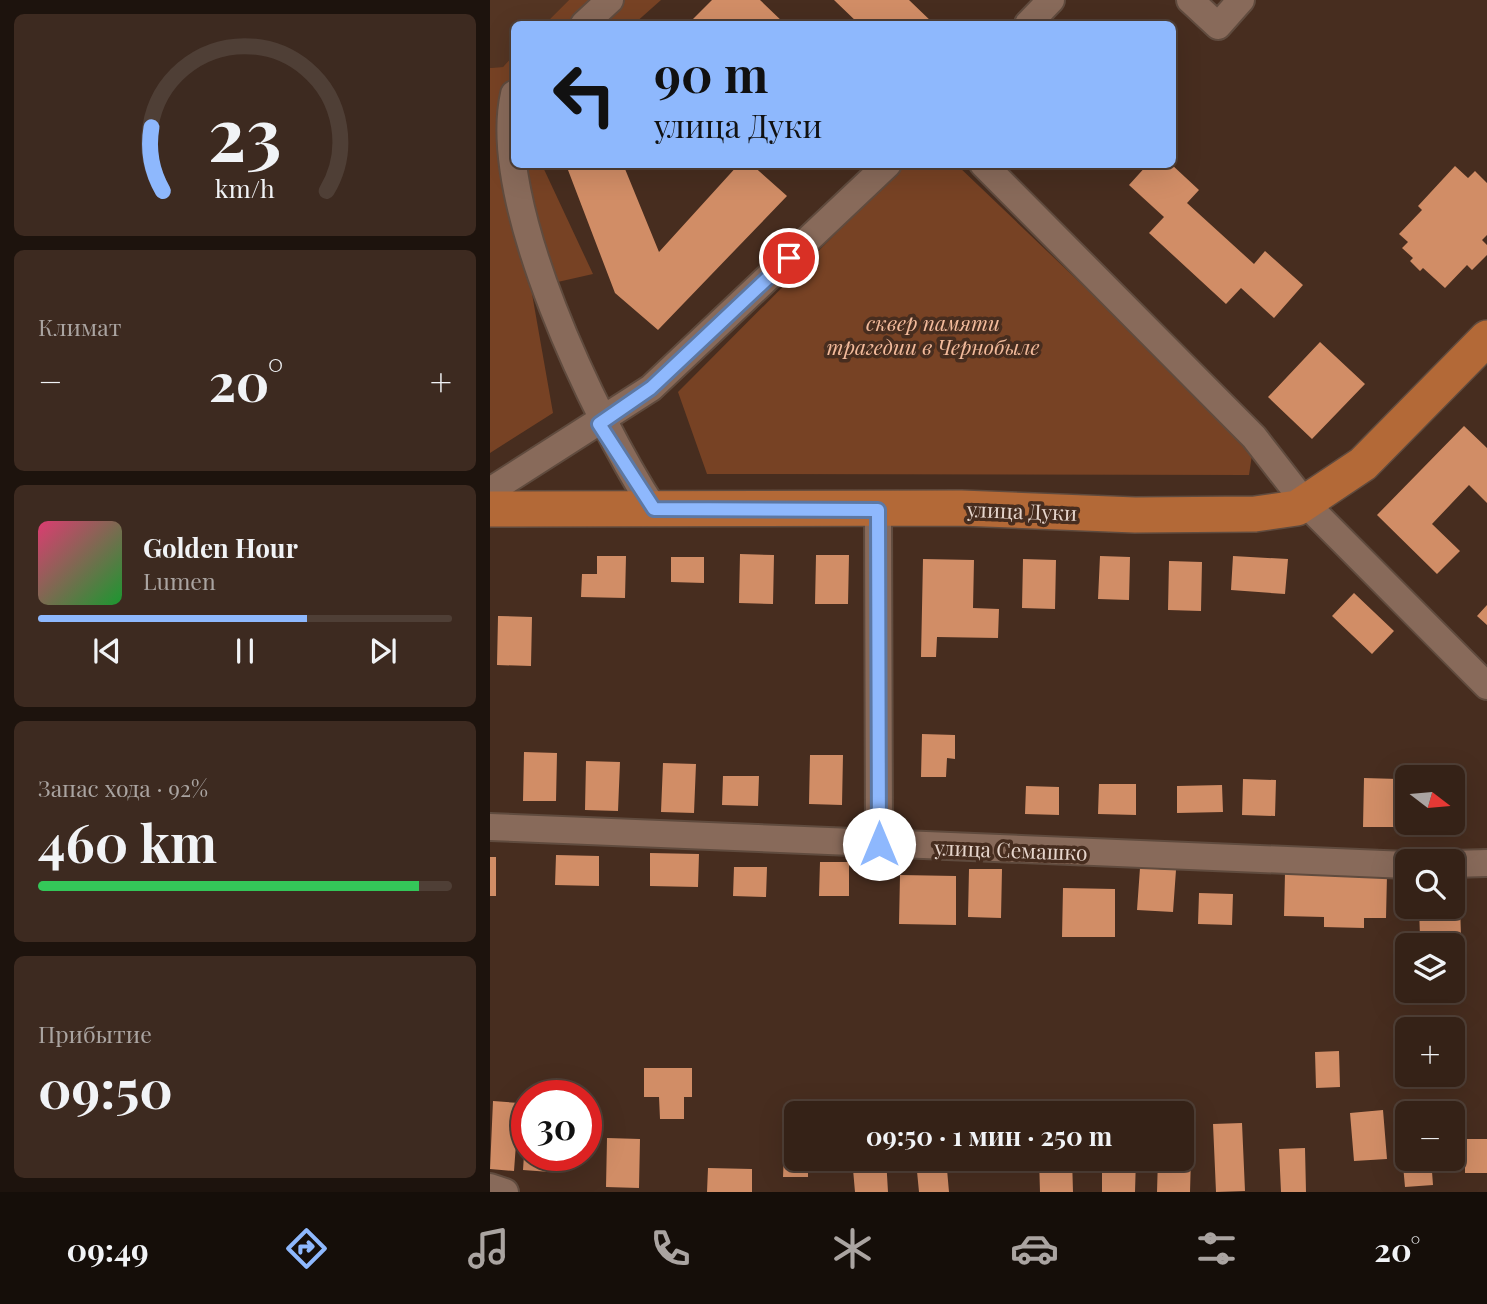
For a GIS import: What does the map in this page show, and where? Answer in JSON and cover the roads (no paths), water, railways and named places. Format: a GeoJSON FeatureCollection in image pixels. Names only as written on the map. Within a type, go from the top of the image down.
{"type":"FeatureCollection","features":[{"type":"Feature","properties":{"kind":"main road","name":"улица Дуки"},"geometry":{"type":"LineString","coordinates":[[490,509],[961,508],[1135,515],[1255,514],[1306,505],[1363,464],[1487,338]]}},
{"type":"Feature","properties":{"kind":"street"},"geometry":{"type":"LineString","coordinates":[[587,21],[610,0]]}},
{"type":"Feature","properties":{"kind":"street"},"geometry":{"type":"LineString","coordinates":[[1031,21],[1051,0]]}},
{"type":"Feature","properties":{"kind":"street"},"geometry":{"type":"LineString","coordinates":[[1190,0],[1218,26],[1241,0]]}},
{"type":"Feature","properties":{"kind":"street"},"geometry":{"type":"LineString","coordinates":[[511,99],[504,110],[500,137],[499,183],[503,211],[566,370],[654,509]]}},
{"type":"Feature","properties":{"kind":"street"},"geometry":{"type":"LineString","coordinates":[[490,491],[599,424],[651,388],[884,168]]}},
{"type":"Feature","properties":{"kind":"street"},"geometry":{"type":"LineString","coordinates":[[987,168],[1254,437],[1306,505],[1487,687]]}},
{"type":"Feature","properties":{"kind":"street"},"geometry":{"type":"LineString","coordinates":[[878,510],[879,844]]}},
{"type":"Feature","properties":{"kind":"street","name":"улица Семашко"},"geometry":{"type":"LineString","coordinates":[[490,827],[1395,866]]}},
{"type":"Feature","properties":{"kind":"street"},"geometry":{"type":"LineString","coordinates":[[1465,864],[1487,863]]}},
{"type":"Feature","properties":{"kind":"street"},"geometry":{"type":"LineString","coordinates":[[490,1187],[505,1192]]}},
{"type":"Feature","properties":{"kind":"park label","name":"сквер памяти трагедии в Чернобыле"},"geometry":{"type":"Point","coordinates":[933,334]}}]}
